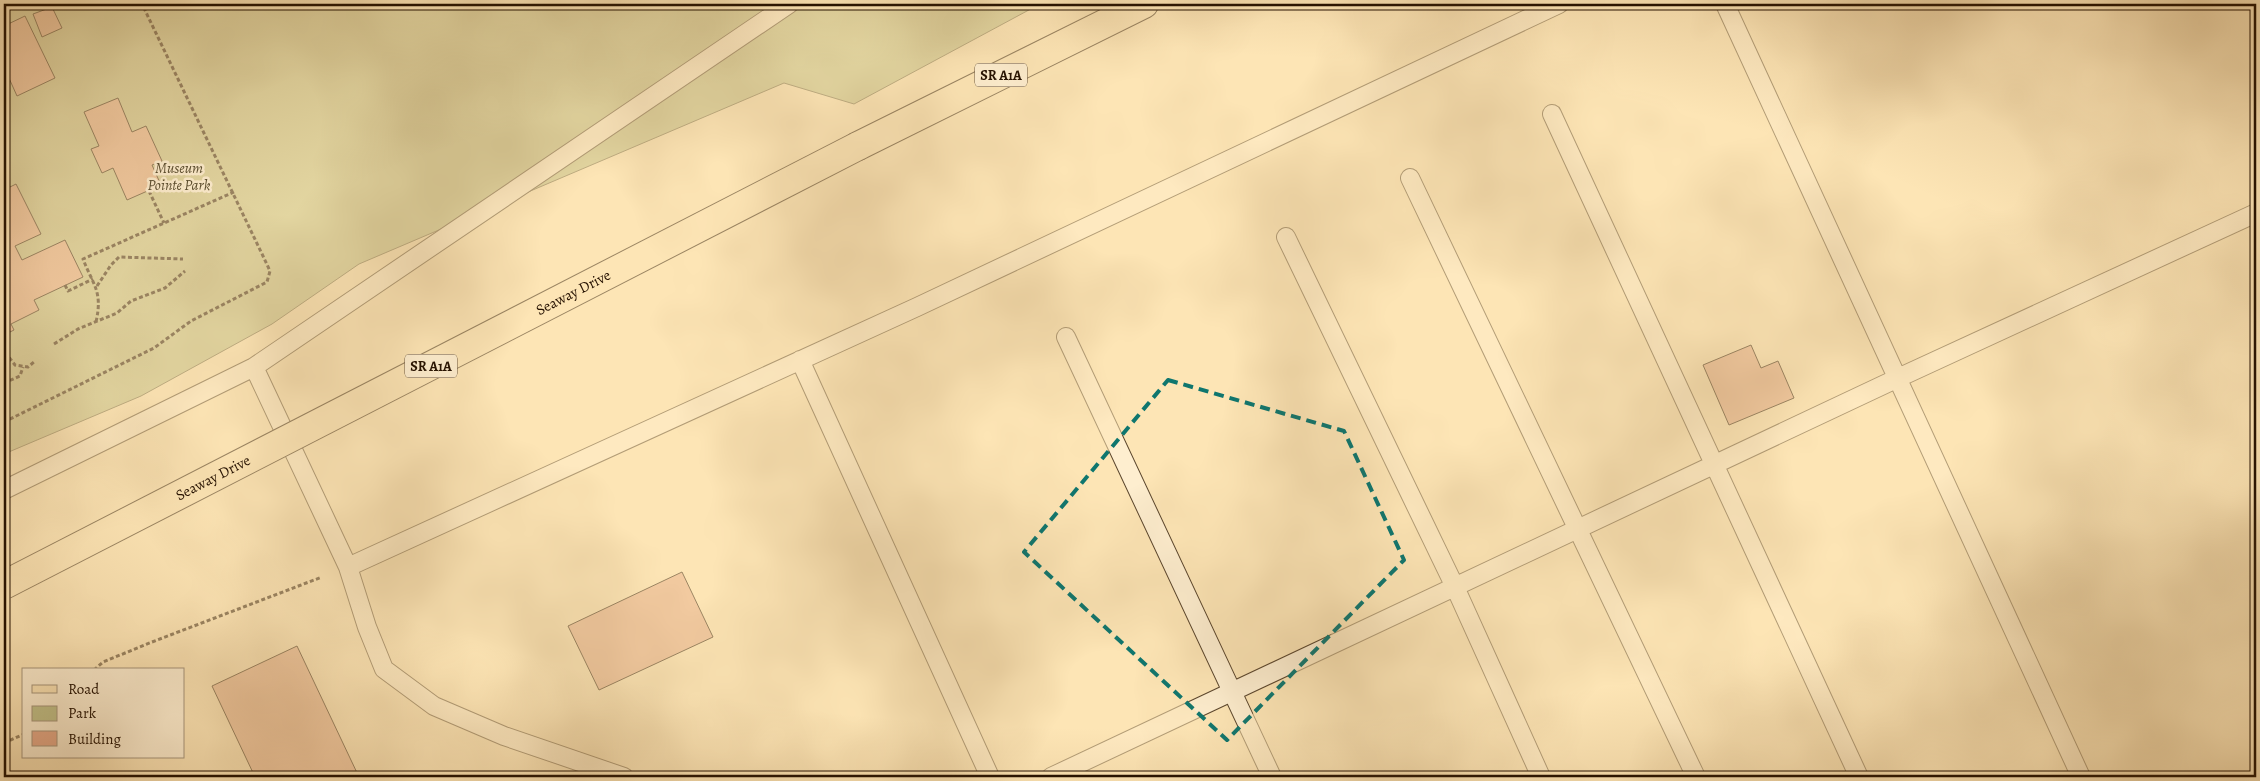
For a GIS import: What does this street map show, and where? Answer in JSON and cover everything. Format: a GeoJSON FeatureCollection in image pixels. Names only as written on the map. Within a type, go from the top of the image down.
{"type":"FeatureCollection","features":[{"type":"Feature","properties":{"kind":"main road","name":"Seaway Drive"},"geometry":{"type":"LineString","coordinates":[[4,586],[858,146],[1144,4]]}},
{"type":"Feature","properties":{"kind":"lane"},"geometry":{"type":"LineString","coordinates":[[4,490],[254,367],[789,4]]}},
{"type":"Feature","properties":{"kind":"lane"},"geometry":{"type":"LineString","coordinates":[[348,567],[917,308],[1559,4]]}},
{"type":"Feature","properties":{"kind":"lane"},"geometry":{"type":"LineString","coordinates":[[1725,4],[2081,777]]}},
{"type":"Feature","properties":{"kind":"lane"},"geometry":{"type":"LineString","coordinates":[[1552,114],[1859,777]]}},
{"type":"Feature","properties":{"kind":"lane"},"geometry":{"type":"LineString","coordinates":[[1410,178],[1696,777]]}},
{"type":"Feature","properties":{"kind":"lane"},"geometry":{"type":"LineString","coordinates":[[1051,777],[1898,378],[2256,213]]}},
{"type":"Feature","properties":{"kind":"lane"},"geometry":{"type":"LineString","coordinates":[[1286,237],[1455,587],[1541,777]]}},
{"type":"Feature","properties":{"kind":"lane"},"geometry":{"type":"LineString","coordinates":[[1066,337],[1272,777]]}},
{"type":"Feature","properties":{"kind":"lane"},"geometry":{"type":"LineString","coordinates":[[800,360],[990,777]]}},
{"type":"Feature","properties":{"kind":"lane"},"geometry":{"type":"LineString","coordinates":[[254,367],[348,567],[367,627],[384,669],[434,706],[504,736],[624,777]]}},
{"type":"Feature","properties":{"kind":"path"},"geometry":{"type":"LineString","coordinates":[[4,422],[154,348],[191,321],[267,282],[270,271],[234,192],[142,4]]}},
{"type":"Feature","properties":{"kind":"path"},"geometry":{"type":"LineString","coordinates":[[149,191],[164,223]]}},
{"type":"Feature","properties":{"kind":"path"},"geometry":{"type":"LineString","coordinates":[[96,322],[99,310],[97,286],[83,259],[234,192]]}},
{"type":"Feature","properties":{"kind":"path"},"geometry":{"type":"LineString","coordinates":[[97,286],[111,264],[119,257],[183,259]]}},
{"type":"Feature","properties":{"kind":"path"},"geometry":{"type":"LineString","coordinates":[[54,344],[78,329],[117,314],[131,301],[165,288],[185,271]]}},
{"type":"Feature","properties":{"kind":"path"},"geometry":{"type":"LineString","coordinates":[[65,285],[68,291],[94,279]]}},
{"type":"Feature","properties":{"kind":"path"},"geometry":{"type":"LineString","coordinates":[[4,339],[15,366],[28,367],[34,362]]}},
{"type":"Feature","properties":{"kind":"path"},"geometry":{"type":"LineString","coordinates":[[4,383],[20,376],[23,367]]}},
{"type":"Feature","properties":{"kind":"path"},"geometry":{"type":"LineString","coordinates":[[96,668],[103,662],[152,642],[348,567]]}},
{"type":"Feature","properties":{"kind":"path"},"geometry":{"type":"LineString","coordinates":[[4,743],[22,735]]}},
{"type":"Feature","properties":{"kind":"highlighted area"},"geometry":{"type":"Polygon","coordinates":[[[1168,380],[1344,431],[1404,560],[1227,740],[1024,552],[1168,380]]]}},
{"type":"Feature","properties":{"kind":"green space","name":"Museum Pointe Park"},"geometry":{"type":"Polygon","coordinates":[[[4,4],[1040,4],[854,104],[784,83],[359,264],[272,324],[141,396],[4,454],[4,4]]]}},
{"type":"Feature","properties":{"kind":"building"},"geometry":{"type":"Polygon","coordinates":[[[52,7],[62,28],[42,37],[33,14],[52,7]]]}},
{"type":"Feature","properties":{"kind":"building"},"geometry":{"type":"Polygon","coordinates":[[[25,16],[55,78],[17,96],[4,67],[4,26],[25,16]]]}},
{"type":"Feature","properties":{"kind":"building"},"geometry":{"type":"Polygon","coordinates":[[[118,98],[132,132],[146,126],[162,161],[152,165],[161,185],[127,200],[113,168],[102,173],[91,149],[99,146],[84,112],[118,98]]]}},
{"type":"Feature","properties":{"kind":"building"},"geometry":{"type":"Polygon","coordinates":[[[4,175],[10,187],[16,184],[41,234],[15,246],[22,260],[65,240],[83,277],[34,300],[39,310],[11,324],[14,330],[4,335],[4,175]]]}},
{"type":"Feature","properties":{"kind":"building"},"geometry":{"type":"Polygon","coordinates":[[[1751,345],[1761,368],[1778,361],[1794,398],[1729,425],[1703,365],[1751,345]]]}},
{"type":"Feature","properties":{"kind":"building"},"geometry":{"type":"Polygon","coordinates":[[[682,572],[713,637],[599,690],[568,626],[682,572]]]}},
{"type":"Feature","properties":{"kind":"building"},"geometry":{"type":"Polygon","coordinates":[[[297,646],[359,777],[255,777],[212,686],[297,646]]]}}]}
